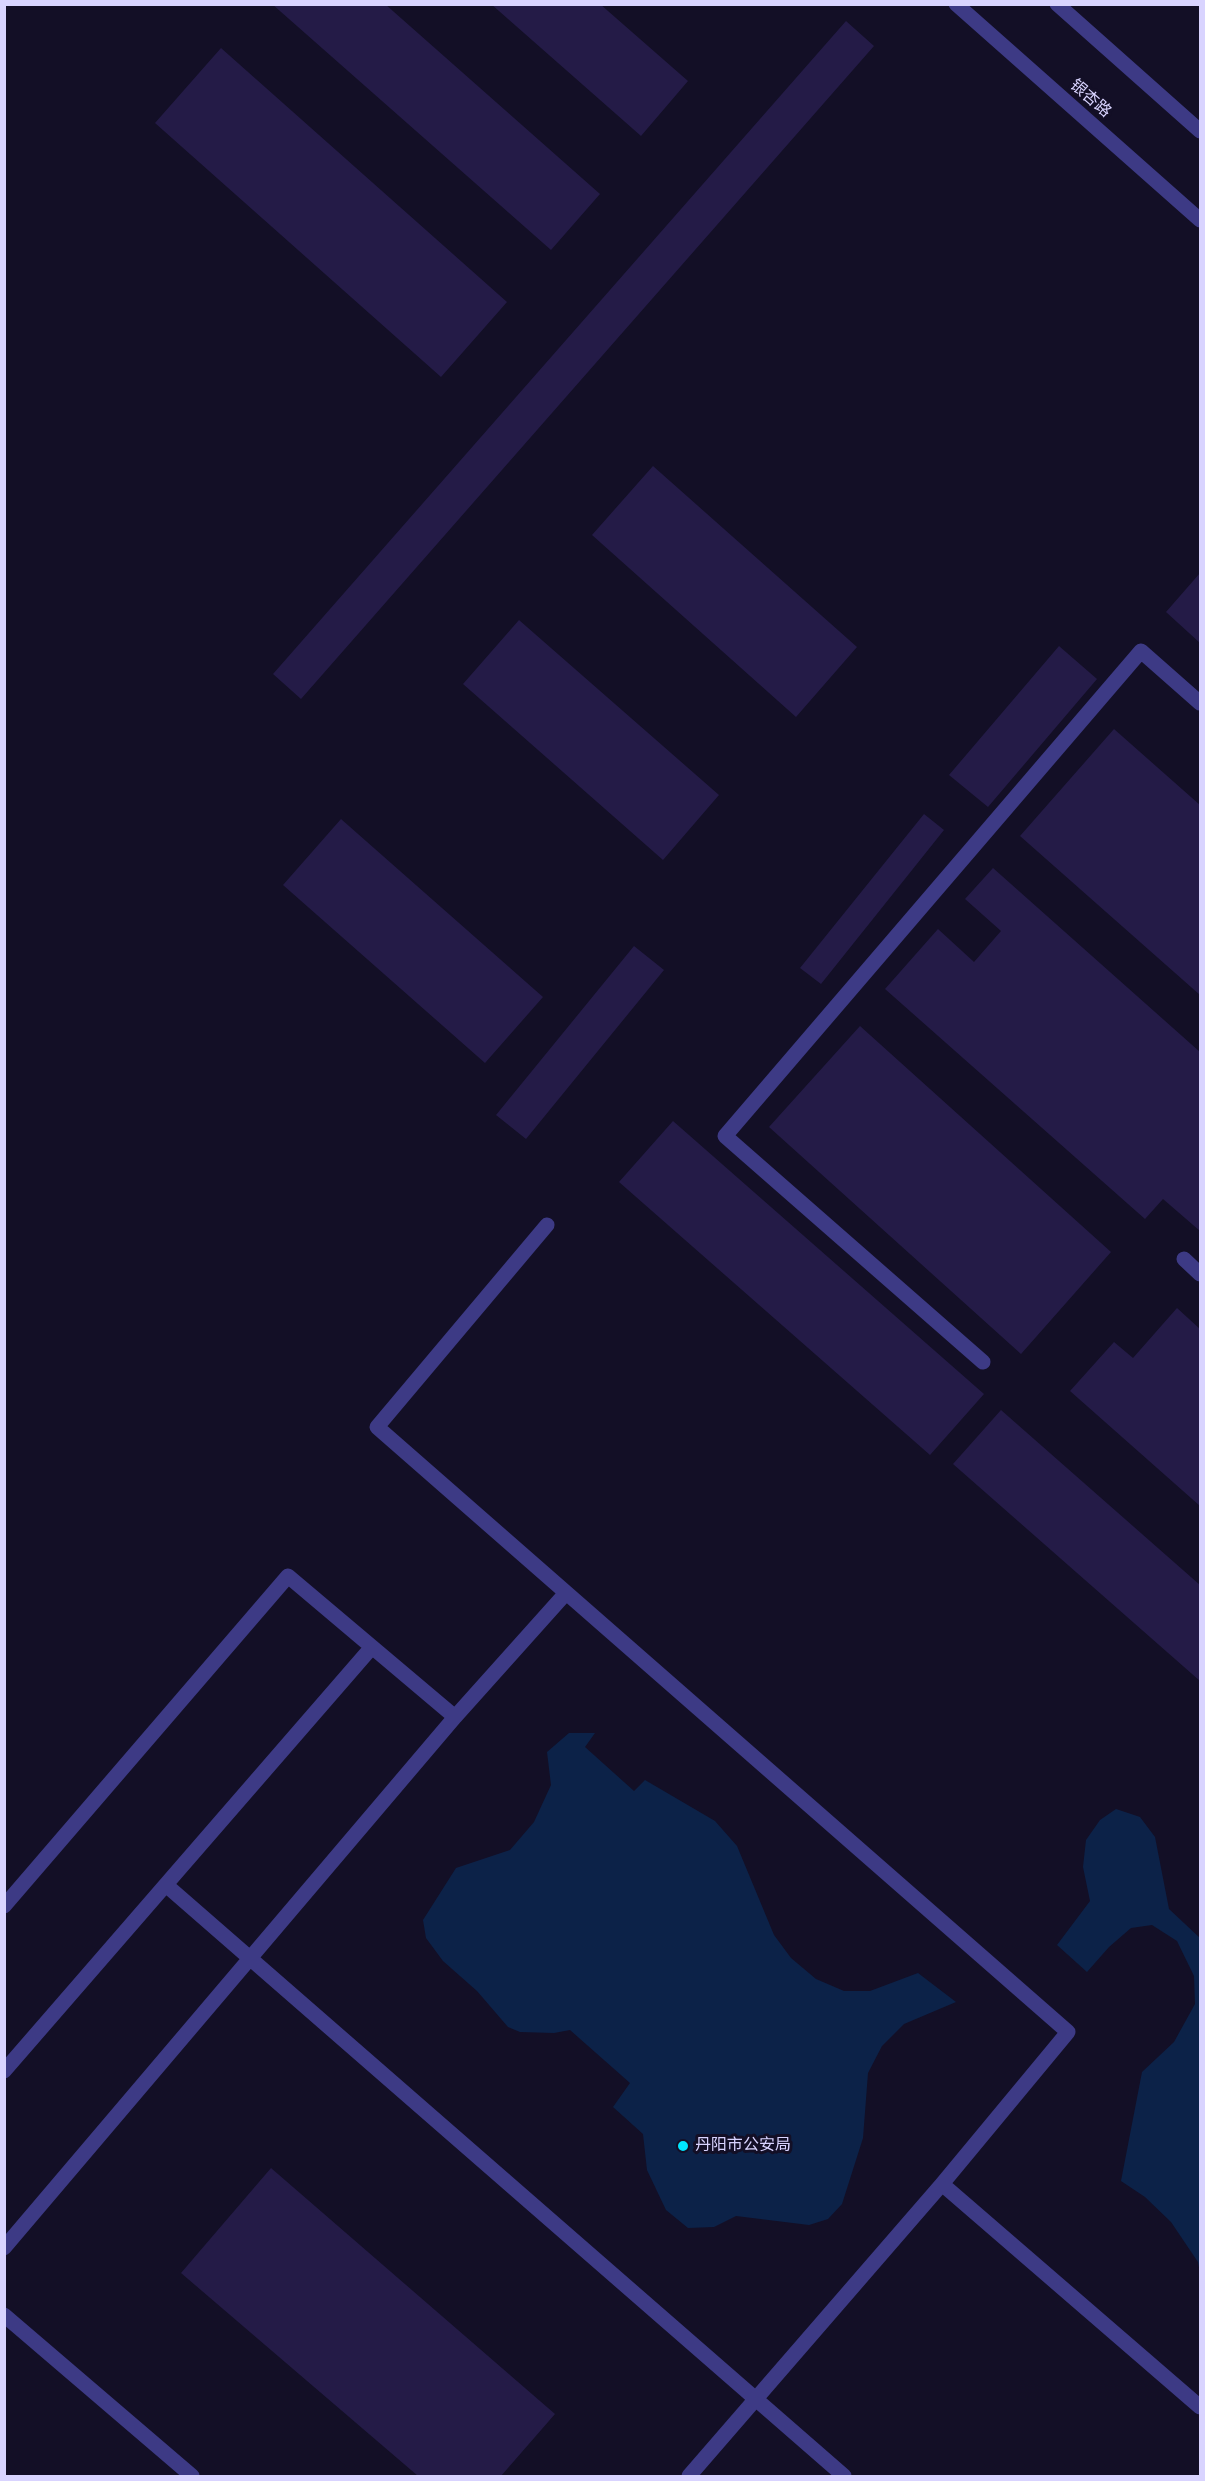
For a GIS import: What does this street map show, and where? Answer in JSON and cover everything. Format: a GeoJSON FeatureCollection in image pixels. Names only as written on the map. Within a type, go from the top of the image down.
{"type":"FeatureCollection","features":[{"type":"Feature","properties":{"kind":"street","name":"银杏路"},"geometry":{"type":"LineString","coordinates":[[956,4],[1200,220]]}},
{"type":"Feature","properties":{"kind":"street"},"geometry":{"type":"LineString","coordinates":[[1057,4],[1200,131]]}},
{"type":"Feature","properties":{"kind":"street"},"geometry":{"type":"LineString","coordinates":[[983,1362],[725,1136],[1141,651],[1200,703]]}},
{"type":"Feature","properties":{"kind":"street"},"geometry":{"type":"LineString","coordinates":[[547,1225],[377,1427],[1068,2032],[942,2184],[690,2476]]}},
{"type":"Feature","properties":{"kind":"street"},"geometry":{"type":"LineString","coordinates":[[1184,1259],[1200,1274]]}},
{"type":"Feature","properties":{"kind":"street"},"geometry":{"type":"LineString","coordinates":[[4,1906],[288,1576],[455,1717]]}},
{"type":"Feature","properties":{"kind":"street"},"geometry":{"type":"LineString","coordinates":[[4,2248],[455,1717],[566,1593]]}},
{"type":"Feature","properties":{"kind":"street"},"geometry":{"type":"LineString","coordinates":[[4,2072],[372,1647]]}},
{"type":"Feature","properties":{"kind":"street"},"geometry":{"type":"LineString","coordinates":[[166,1885],[844,2476]]}},
{"type":"Feature","properties":{"kind":"street"},"geometry":{"type":"LineString","coordinates":[[942,2184],[1200,2407]]}},
{"type":"Feature","properties":{"kind":"street"},"geometry":{"type":"LineString","coordinates":[[4,2314],[192,2476]]}},
{"type":"Feature","properties":{"kind":"water"},"geometry":{"type":"Polygon","coordinates":[[[569,1733],[595,1733],[585,1747],[634,1791],[645,1780],[715,1821],[737,1846],[774,1935],[791,1958],[816,1979],[844,1991],[870,1991],[918,1973],[956,2002],[904,2024],[882,2046],[868,2073],[863,2138],[842,2204],[828,2219],[809,2225],[736,2216],[714,2227],[688,2228],[666,2210],[647,2170],[643,2134],[613,2107],[630,2083],[570,2030],[554,2033],[520,2032],[508,2027],[477,1991],[443,1961],[426,1938],[423,1920],[456,1868],[510,1850],[534,1822],[551,1785],[547,1752],[569,1733]]]}},
{"type":"Feature","properties":{"kind":"water"},"geometry":{"type":"Polygon","coordinates":[[[1116,1809],[1140,1817],[1155,1837],[1169,1909],[1200,1938],[1200,2273],[1198,2262],[1171,2222],[1145,2197],[1121,2181],[1142,2072],[1174,2042],[1195,2004],[1194,1976],[1177,1941],[1152,1925],[1131,1928],[1109,1947],[1087,1972],[1057,1945],[1090,1901],[1083,1867],[1086,1840],[1100,1820],[1116,1809]]]}},
{"type":"Feature","properties":{"kind":"building"},"geometry":{"type":"Polygon","coordinates":[[[272,4],[385,4],[600,194],[551,250],[272,4]]]}},
{"type":"Feature","properties":{"kind":"building"},"geometry":{"type":"Polygon","coordinates":[[[491,4],[600,4],[688,81],[641,136],[491,4]]]}},
{"type":"Feature","properties":{"kind":"building"},"geometry":{"type":"Polygon","coordinates":[[[846,21],[874,46],[301,699],[273,674],[846,21]]]}},
{"type":"Feature","properties":{"kind":"building"},"geometry":{"type":"Polygon","coordinates":[[[221,48],[507,302],[441,377],[155,123],[221,48]]]}},
{"type":"Feature","properties":{"kind":"building"},"geometry":{"type":"Polygon","coordinates":[[[653,466],[857,647],[796,717],[592,535],[653,466]]]}},
{"type":"Feature","properties":{"kind":"building"},"geometry":{"type":"Polygon","coordinates":[[[1200,573],[1200,643],[1166,612],[1200,573]]]}},
{"type":"Feature","properties":{"kind":"building"},"geometry":{"type":"Polygon","coordinates":[[[519,620],[719,795],[663,860],[463,684],[519,620]]]}},
{"type":"Feature","properties":{"kind":"building"},"geometry":{"type":"Polygon","coordinates":[[[1059,646],[1097,679],[988,807],[949,775],[1059,646]]]}},
{"type":"Feature","properties":{"kind":"building"},"geometry":{"type":"Polygon","coordinates":[[[1114,729],[1200,805],[1200,995],[1020,836],[1114,729]]]}},
{"type":"Feature","properties":{"kind":"building"},"geometry":{"type":"Polygon","coordinates":[[[924,814],[944,830],[821,984],[800,968],[924,814]]]}},
{"type":"Feature","properties":{"kind":"building"},"geometry":{"type":"Polygon","coordinates":[[[341,819],[543,997],[485,1063],[283,885],[341,819]]]}},
{"type":"Feature","properties":{"kind":"building"},"geometry":{"type":"Polygon","coordinates":[[[993,868],[1200,1052],[1200,1231],[1163,1199],[1145,1219],[885,989],[938,929],[974,962],[1001,931],[965,899],[993,868]]]}},
{"type":"Feature","properties":{"kind":"building"},"geometry":{"type":"Polygon","coordinates":[[[634,946],[664,970],[526,1139],[496,1115],[634,946]]]}},
{"type":"Feature","properties":{"kind":"building"},"geometry":{"type":"Polygon","coordinates":[[[860,1026],[1111,1252],[1021,1354],[769,1127],[860,1026]]]}},
{"type":"Feature","properties":{"kind":"building"},"geometry":{"type":"Polygon","coordinates":[[[673,1121],[984,1394],[930,1455],[619,1182],[673,1121]]]}},
{"type":"Feature","properties":{"kind":"building"},"geometry":{"type":"Polygon","coordinates":[[[1177,1308],[1200,1329],[1200,1506],[1070,1391],[1114,1342],[1133,1358],[1177,1308]]]}},
{"type":"Feature","properties":{"kind":"building"},"geometry":{"type":"Polygon","coordinates":[[[1001,1410],[1200,1585],[1200,1681],[953,1464],[1001,1410]]]}},
{"type":"Feature","properties":{"kind":"building"},"geometry":{"type":"Polygon","coordinates":[[[271,2168],[555,2414],[501,2476],[418,2476],[181,2273],[271,2168]]]}},
{"type":"Feature","properties":{"kind":"place","name":"丹阳市公安局"},"geometry":{"type":"Point","coordinates":[683,2146]}}]}
